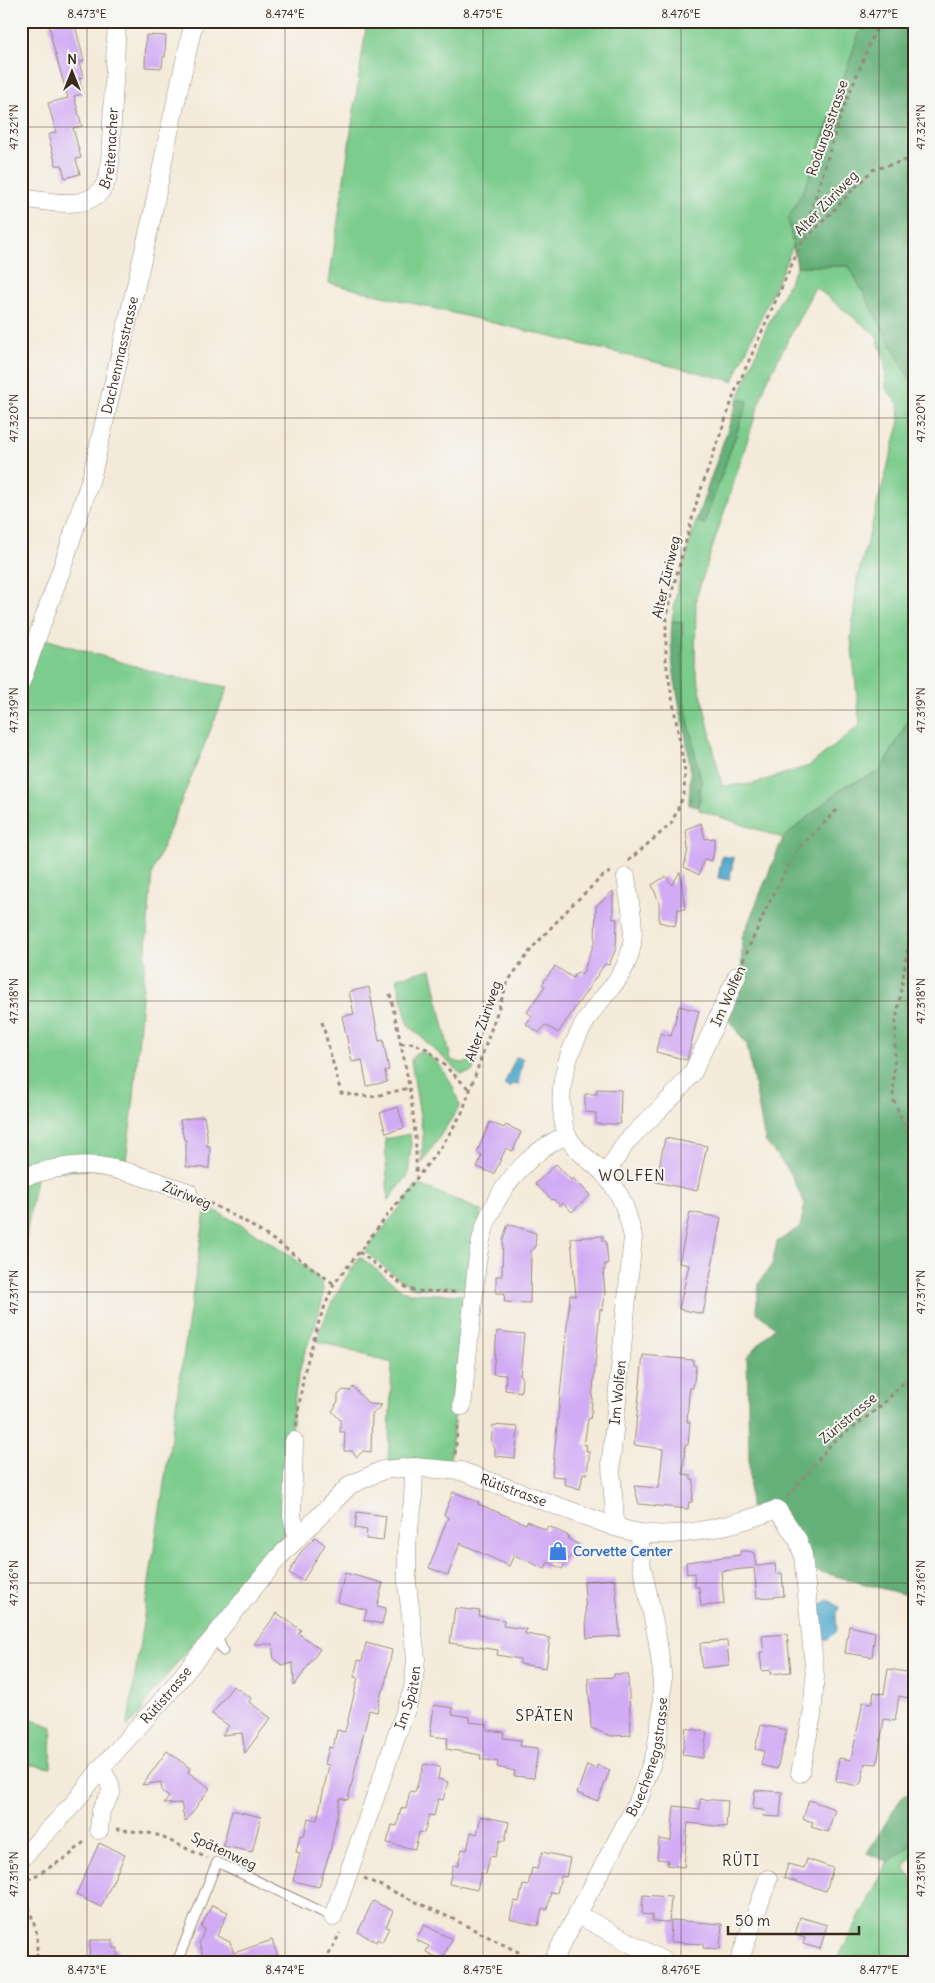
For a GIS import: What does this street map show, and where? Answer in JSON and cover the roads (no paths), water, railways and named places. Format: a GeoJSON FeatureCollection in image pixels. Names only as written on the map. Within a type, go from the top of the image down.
{"type":"FeatureCollection","features":[{"type":"Feature","properties":{"kind":"street","name":"Breitenacher"},"geometry":{"type":"LineString","coordinates":[[21,198],[70,203],[84,202],[97,196],[106,182],[110,163],[117,21]]}},
{"type":"Feature","properties":{"kind":"street","name":"Dachenmasstrasse"},"geometry":{"type":"LineString","coordinates":[[21,682],[62,568],[92,475],[153,212],[194,21]]}},
{"type":"Feature","properties":{"kind":"street"},"geometry":{"type":"LineString","coordinates":[[462,1406],[478,1253],[488,1216],[505,1187],[527,1161],[541,1148],[566,1135],[561,1107],[562,1086],[574,1043],[584,1023],[618,981],[631,952],[633,934],[622,870]]}},
{"type":"Feature","properties":{"kind":"street","name":"Im Wolfen"},"geometry":{"type":"LineString","coordinates":[[605,1175],[626,1141],[675,1094],[694,1072],[737,976]]}},
{"type":"Feature","properties":{"kind":"street","name":"Im Wolfen"},"geometry":{"type":"LineString","coordinates":[[566,1135],[582,1154],[605,1175],[624,1203],[633,1237],[611,1461],[611,1482],[616,1506],[615,1527]]}},
{"type":"Feature","properties":{"kind":"street","name":"Züriweg"},"geometry":{"type":"LineString","coordinates":[[21,1178],[46,1170],[97,1166],[127,1173],[188,1192]]}},
{"type":"Feature","properties":{"kind":"street"},"geometry":{"type":"LineString","coordinates":[[294,1441],[292,1516],[297,1538]]}},
{"type":"Feature","properties":{"kind":"street","name":"Rütistrasse"},"geometry":{"type":"LineString","coordinates":[[21,1858],[76,1802],[101,1768],[166,1696],[278,1558],[350,1485],[383,1470],[414,1467],[461,1471],[615,1527],[659,1535],[724,1526],[752,1519],[777,1509],[798,1540],[803,1555],[815,1676],[812,1716],[800,1773]]}},
{"type":"Feature","properties":{"kind":"street","name":"Im Späten"},"geometry":{"type":"LineString","coordinates":[[333,1917],[414,1689],[416,1659],[407,1575],[407,1541],[414,1502],[414,1467]]}},
{"type":"Feature","properties":{"kind":"street","name":"Buecheneggstrasse"},"geometry":{"type":"LineString","coordinates":[[552,1962],[639,1799],[656,1751],[662,1708],[662,1672],[657,1637],[641,1562],[640,1533]]}},
{"type":"Feature","properties":{"kind":"street"},"geometry":{"type":"LineString","coordinates":[[99,1830],[101,1810],[111,1793],[110,1784],[101,1768]]}},
{"type":"Feature","properties":{"kind":"street"},"geometry":{"type":"LineString","coordinates":[[739,1962],[768,1879]]}},
{"type":"Feature","properties":{"kind":"street"},"geometry":{"type":"LineString","coordinates":[[577,1914],[666,1962]]}},
{"type":"Feature","properties":{"kind":"lane"},"geometry":{"type":"LineString","coordinates":[[216,1634],[223,1651]]}},
{"type":"Feature","properties":{"kind":"lane","name":"Spätenweg"},"geometry":{"type":"LineString","coordinates":[[177,1962],[217,1862],[333,1917]]}},
{"type":"Feature","properties":{"kind":"water"},"geometry":{"type":"Polygon","coordinates":[[[722,856],[734,858],[729,880],[718,878],[722,856]]]}},
{"type":"Feature","properties":{"kind":"water"},"geometry":{"type":"Polygon","coordinates":[[[516,1057],[523,1059],[518,1085],[512,1084],[509,1088],[504,1085],[516,1057]]]}},
{"type":"Feature","properties":{"kind":"water"},"geometry":{"type":"Polygon","coordinates":[[[828,1599],[839,1607],[836,1614],[837,1631],[829,1639],[822,1639],[819,1606],[828,1599]]]}},
{"type":"Feature","properties":{"kind":"place","name":"Corvette Center"},"geometry":{"type":"Point","coordinates":[558,1551]}},
{"type":"Feature","properties":{"kind":"district","name":"WOLFEN"},"geometry":{"type":"Point","coordinates":[632,1175]}},
{"type":"Feature","properties":{"kind":"district","name":"SPÄTEN"},"geometry":{"type":"Point","coordinates":[545,1715]}},
{"type":"Feature","properties":{"kind":"district","name":"RÜTI"},"geometry":{"type":"Point","coordinates":[741,1860]}}]}
